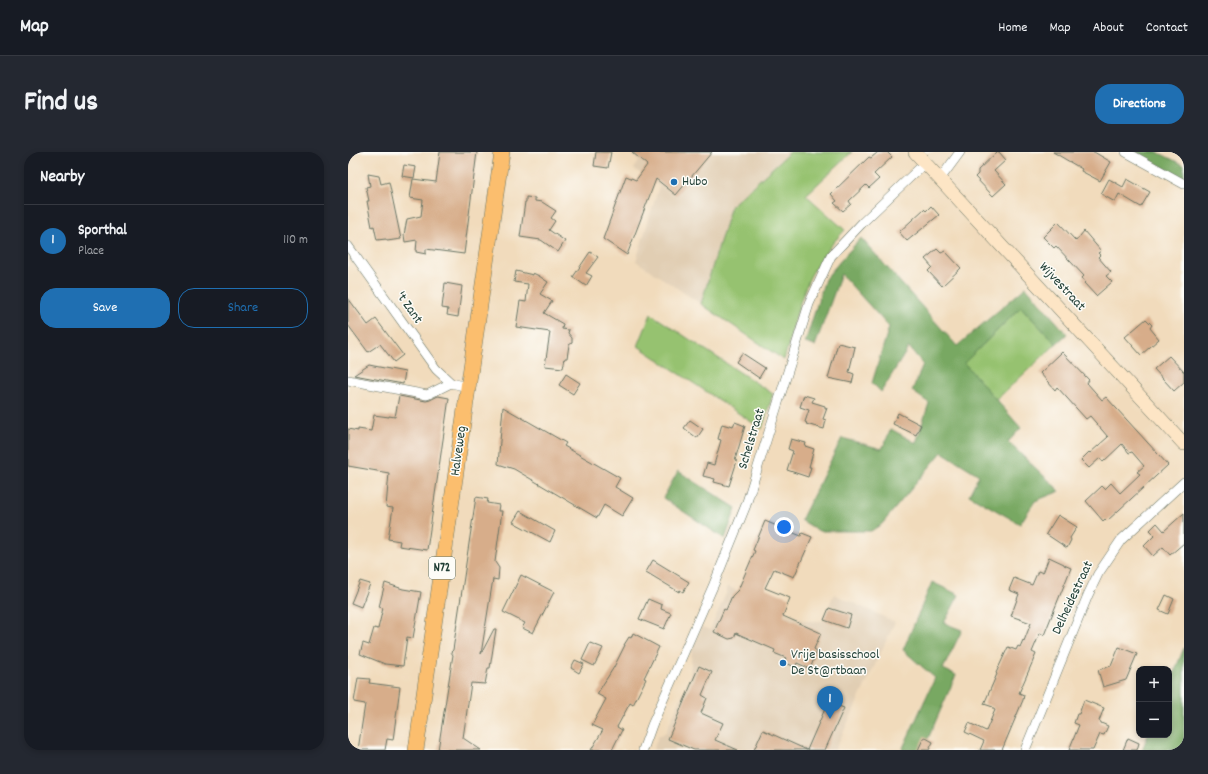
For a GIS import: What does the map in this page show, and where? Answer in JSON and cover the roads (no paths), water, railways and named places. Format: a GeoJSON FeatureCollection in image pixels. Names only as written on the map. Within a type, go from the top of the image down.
{"type":"FeatureCollection","features":[{"type":"Feature","properties":{"kind":"main road","name":"Halveweg"},"geometry":{"type":"LineString","coordinates":[[416,750],[502,152]]}},
{"type":"Feature","properties":{"kind":"street","name":"Wijvestraat"},"geometry":{"type":"LineString","coordinates":[[915,152],[1184,444]]}},
{"type":"Feature","properties":{"kind":"street"},"geometry":{"type":"LineString","coordinates":[[940,179],[960,152]]}},
{"type":"Feature","properties":{"kind":"street"},"geometry":{"type":"LineString","coordinates":[[1126,152],[1184,184]]}},
{"type":"Feature","properties":{"kind":"street","name":"Schelstraat"},"geometry":{"type":"LineString","coordinates":[[643,750],[652,725],[714,584],[746,505],[809,304],[831,256],[863,222],[925,162]]}},
{"type":"Feature","properties":{"kind":"street","name":"'t Zant"},"geometry":{"type":"LineString","coordinates":[[348,246],[436,369],[451,383],[468,387]]}},
{"type":"Feature","properties":{"kind":"street"},"geometry":{"type":"LineString","coordinates":[[348,380],[427,395],[451,383]]}},
{"type":"Feature","properties":{"kind":"street","name":"Delheidestraat"},"geometry":{"type":"LineString","coordinates":[[1024,750],[1098,574],[1121,540],[1184,482]]}},
{"type":"Feature","properties":{"kind":"place","name":"Hubo"},"geometry":{"type":"Point","coordinates":[674,182]}},
{"type":"Feature","properties":{"kind":"place","name":"Vrije basisschool De St@rtbaan"},"geometry":{"type":"Point","coordinates":[783,663]}},
{"type":"Feature","properties":{"kind":"place","name":"Sporthal"},"geometry":{"type":"Point","coordinates":[830,719]}}]}
